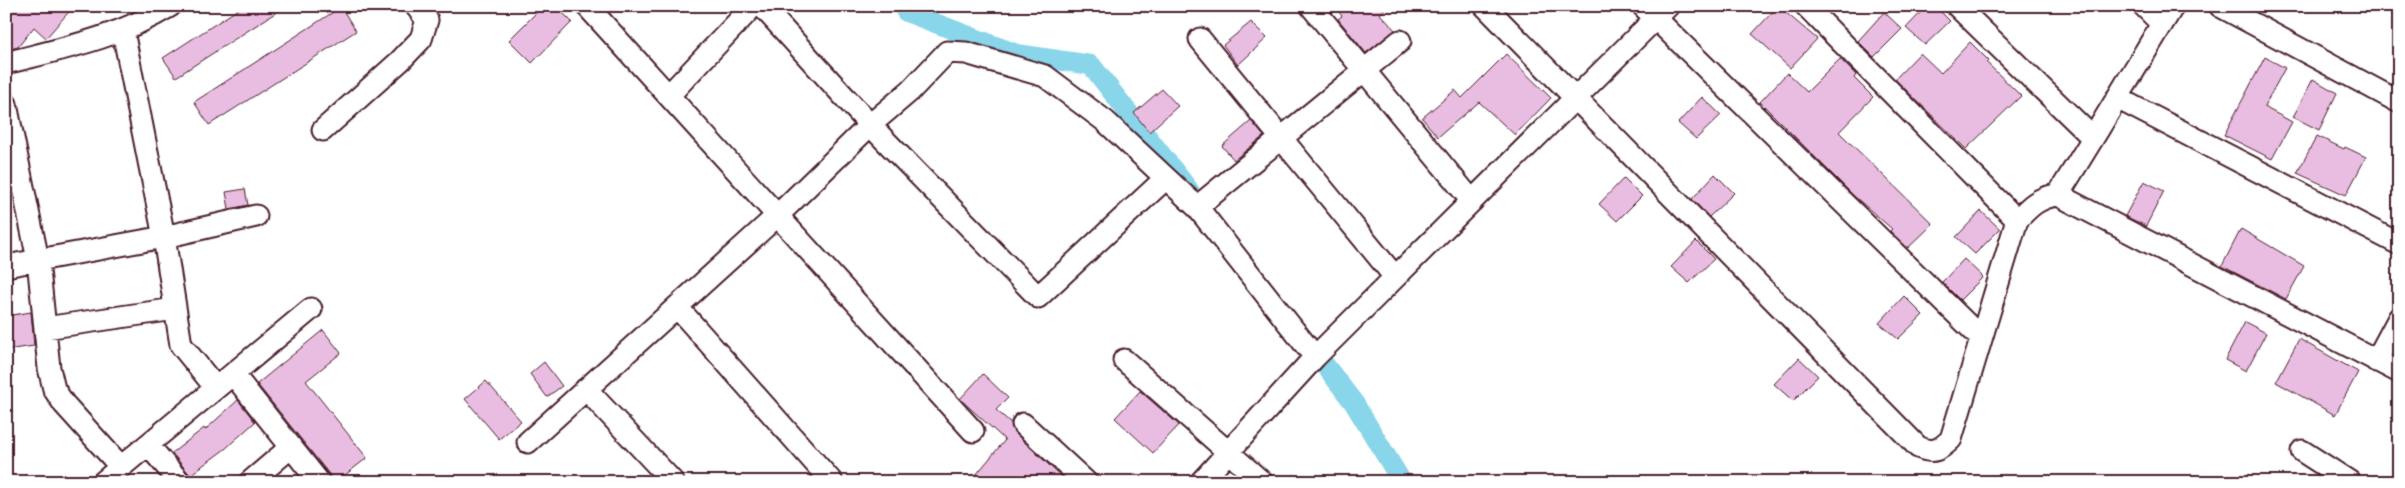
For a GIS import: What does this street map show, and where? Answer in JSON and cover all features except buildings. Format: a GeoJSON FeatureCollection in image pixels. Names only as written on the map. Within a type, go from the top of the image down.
{"type":"FeatureCollection","features":[{"type":"Feature","properties":{"kind":"street"},"geometry":{"type":"LineString","coordinates":[[6,63],[123,31],[170,6]]}},
{"type":"Feature","properties":{"kind":"street"},"geometry":{"type":"LineString","coordinates":[[323,130],[400,61],[421,38],[427,20],[416,6]]}},
{"type":"Feature","properties":{"kind":"street"},"geometry":{"type":"LineString","coordinates":[[587,6],[973,431]]}},
{"type":"Feature","properties":{"kind":"street"},"geometry":{"type":"LineString","coordinates":[[669,95],[752,6]]}},
{"type":"Feature","properties":{"kind":"street"},"geometry":{"type":"LineString","coordinates":[[762,6],[870,125],[1038,297],[1166,178]]}},
{"type":"Feature","properties":{"kind":"street"},"geometry":{"type":"LineString","coordinates":[[1311,6],[1472,201]]}},
{"type":"Feature","properties":{"kind":"street"},"geometry":{"type":"LineString","coordinates":[[1485,6],[1918,447],[1928,452],[1941,450],[1951,439],[2017,220],[2039,199],[2058,195],[2399,372]]}},
{"type":"Feature","properties":{"kind":"street"},"geometry":{"type":"LineString","coordinates":[[1806,6],[2017,220]]}},
{"type":"Feature","properties":{"kind":"street"},"geometry":{"type":"LineString","coordinates":[[1957,6],[2093,138]]}},
{"type":"Feature","properties":{"kind":"street"},"geometry":{"type":"LineString","coordinates":[[2144,6],[2162,24]]}},
{"type":"Feature","properties":{"kind":"street"},"geometry":{"type":"LineString","coordinates":[[2058,195],[2173,6]]}},
{"type":"Feature","properties":{"kind":"street"},"geometry":{"type":"LineString","coordinates":[[2220,6],[2399,102]]}},
{"type":"Feature","properties":{"kind":"street"},"geometry":{"type":"LineString","coordinates":[[1201,482],[1315,357],[1576,98],[1655,10],[1981,338]]}},
{"type":"Feature","properties":{"kind":"street"},"geometry":{"type":"LineString","coordinates":[[123,31],[164,237],[181,345],[216,388]]}},
{"type":"Feature","properties":{"kind":"street"},"geometry":{"type":"LineString","coordinates":[[1200,39],[1395,277]]}},
{"type":"Feature","properties":{"kind":"street"},"geometry":{"type":"LineString","coordinates":[[1197,207],[1400,41]]}},
{"type":"Feature","properties":{"kind":"street"},"geometry":{"type":"LineString","coordinates":[[528,442],[778,215],[870,125],[910,91],[947,52],[966,53],[1045,76],[1106,121],[1197,207],[1315,357]]}},
{"type":"Feature","properties":{"kind":"street"},"geometry":{"type":"LineString","coordinates":[[2116,98],[2399,244]]}},
{"type":"Feature","properties":{"kind":"street"},"geometry":{"type":"LineString","coordinates":[[6,104],[38,260],[54,389],[64,404],[121,467]]}},
{"type":"Feature","properties":{"kind":"street"},"geometry":{"type":"LineString","coordinates":[[6,266],[164,237],[256,216]]}},
{"type":"Feature","properties":{"kind":"street"},"geometry":{"type":"LineString","coordinates":[[677,307],[832,482]]}},
{"type":"Feature","properties":{"kind":"street"},"geometry":{"type":"LineString","coordinates":[[45,328],[175,309]]}},
{"type":"Feature","properties":{"kind":"street"},"geometry":{"type":"LineString","coordinates":[[103,482],[311,309]]}},
{"type":"Feature","properties":{"kind":"street"},"geometry":{"type":"LineString","coordinates":[[2376,361],[2399,318]]}},
{"type":"Feature","properties":{"kind":"street"},"geometry":{"type":"LineString","coordinates":[[1124,360],[1262,482]]}},
{"type":"Feature","properties":{"kind":"street"},"geometry":{"type":"LineString","coordinates":[[232,374],[320,482]]}},
{"type":"Feature","properties":{"kind":"street"},"geometry":{"type":"LineString","coordinates":[[586,389],[673,482]]}},
{"type":"Feature","properties":{"kind":"street"},"geometry":{"type":"LineString","coordinates":[[1023,424],[1086,482]]}},
{"type":"Feature","properties":{"kind":"street"},"geometry":{"type":"LineString","coordinates":[[148,445],[180,482]]}},
{"type":"Feature","properties":{"kind":"street"},"geometry":{"type":"LineString","coordinates":[[250,482],[292,447]]}},
{"type":"Feature","properties":{"kind":"street"},"geometry":{"type":"LineString","coordinates":[[2302,451],[2350,482]]}},
{"type":"Feature","properties":{"kind":"waterway"},"geometry":{"type":"LineString","coordinates":[[903,6],[906,12],[1017,54],[1091,65],[1189,190]]}},
{"type":"Feature","properties":{"kind":"waterway"},"geometry":{"type":"LineString","coordinates":[[1321,360],[1354,403],[1402,482]]}}]}
